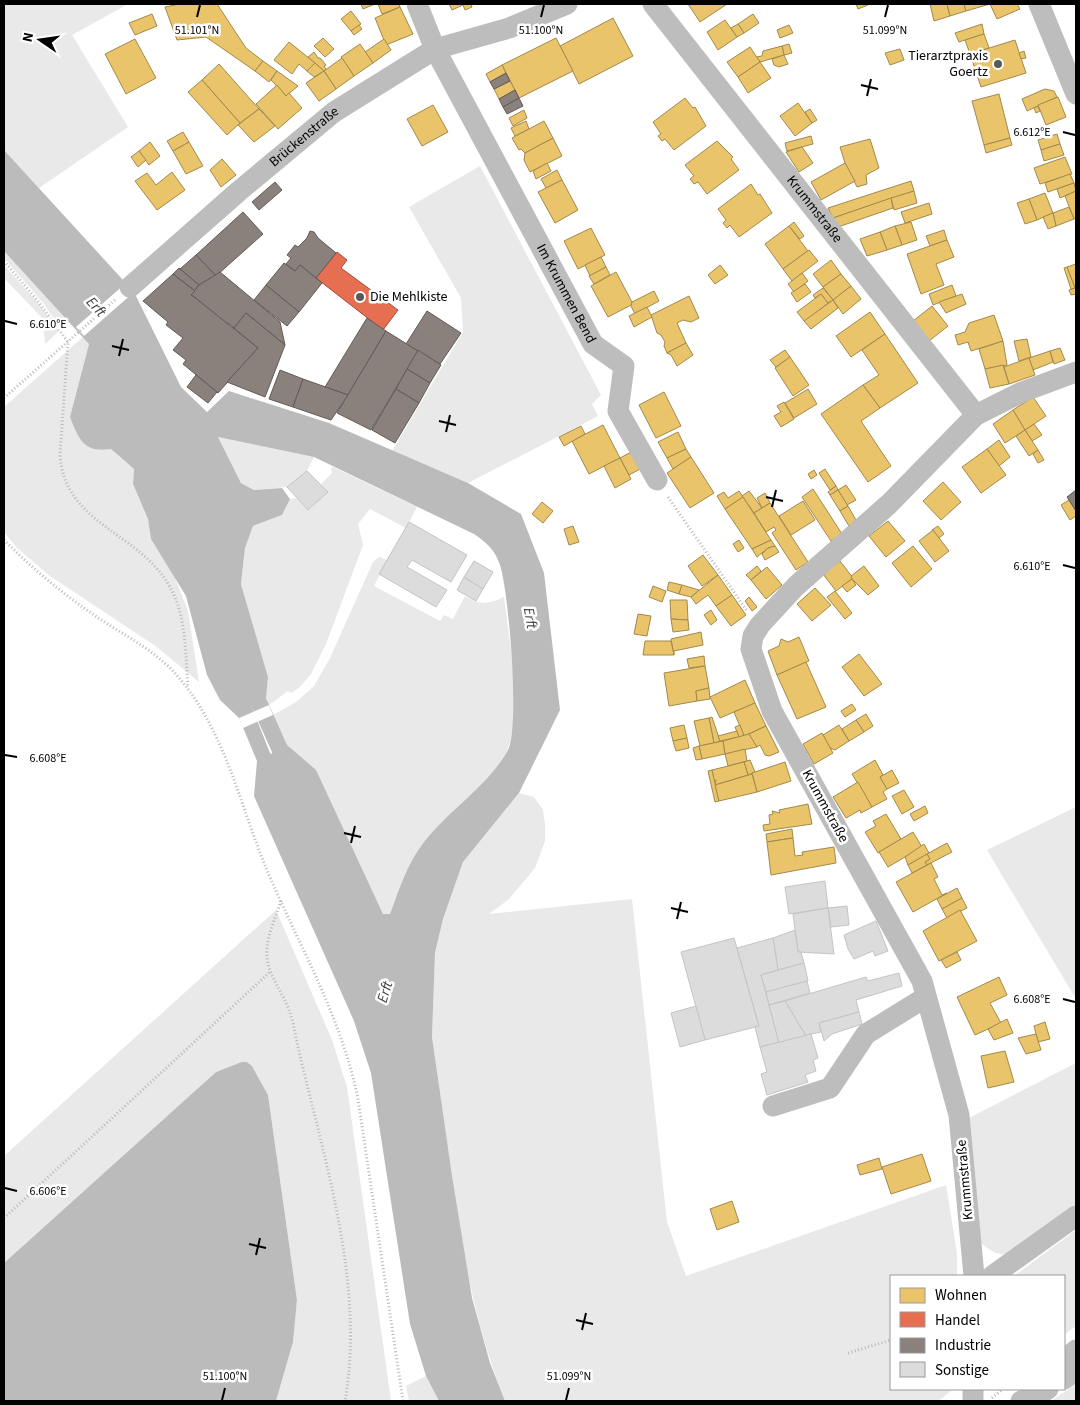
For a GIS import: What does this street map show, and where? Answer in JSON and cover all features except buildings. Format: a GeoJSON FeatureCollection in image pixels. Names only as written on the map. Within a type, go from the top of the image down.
{"type":"FeatureCollection","features":[{"type":"Feature","properties":{"kind":"street","name":"Im Krummen Bend"},"geometry":{"type":"LineString","coordinates":[[416,4],[435,49],[593,344],[624,366],[618,411],[657,480]]}},
{"type":"Feature","properties":{"kind":"street","name":"Brückenstraße"},"geometry":{"type":"LineString","coordinates":[[130,287],[239,191],[334,112],[435,49],[509,28],[567,4]]}},
{"type":"Feature","properties":{"kind":"street"},"geometry":{"type":"LineString","coordinates":[[1039,4],[1076,94]]}},
{"type":"Feature","properties":{"kind":"street","name":"Krummstraße"},"geometry":{"type":"LineString","coordinates":[[656,5],[976,415]]}},
{"type":"Feature","properties":{"kind":"street","name":"Krummstraße"},"geometry":{"type":"LineString","coordinates":[[974,1275],[959,1115],[922,981],[772,711],[751,649],[753,636],[760,625],[796,586],[889,504],[976,415],[1022,392],[1076,372]]}},
{"type":"Feature","properties":{"kind":"street"},"geometry":{"type":"LineString","coordinates":[[773,1106],[830,1088],[866,1034],[926,997]]}},
{"type":"Feature","properties":{"kind":"street"},"geometry":{"type":"LineString","coordinates":[[993,1275],[1076,1216]]}},
{"type":"Feature","properties":{"kind":"street"},"geometry":{"type":"LineString","coordinates":[[1065,1359],[1076,1350]]}},
{"type":"Feature","properties":{"kind":"street"},"geometry":{"type":"LineString","coordinates":[[1065,1378],[1076,1370]]}},
{"type":"Feature","properties":{"kind":"street"},"geometry":{"type":"LineString","coordinates":[[1021,1401],[1028,1390]]}},
{"type":"Feature","properties":{"kind":"street"},"geometry":{"type":"LineString","coordinates":[[1021,1401],[1037,1396],[1046,1390]]}},
{"type":"Feature","properties":{"kind":"path"},"geometry":{"type":"LineString","coordinates":[[4,261],[37,300],[68,342],[60,443],[63,476],[71,494],[82,508],[154,565],[167,581],[181,615],[188,688]]}},
{"type":"Feature","properties":{"kind":"path"},"geometry":{"type":"LineString","coordinates":[[4,398],[130,287]]}},
{"type":"Feature","properties":{"kind":"path"},"geometry":{"type":"LineString","coordinates":[[657,480],[748,613],[760,625]]}},
{"type":"Feature","properties":{"kind":"path"},"geometry":{"type":"LineString","coordinates":[[4,540],[65,594],[152,653],[170,668],[188,688],[217,734],[247,819],[281,901],[340,1031],[351,1064],[358,1099],[403,1401]]}},
{"type":"Feature","properties":{"kind":"path"},"geometry":{"type":"LineString","coordinates":[[281,901],[267,949],[270,972],[292,1021],[339,1223],[347,1278],[351,1337],[350,1372],[345,1401]]}},
{"type":"Feature","properties":{"kind":"path"},"geometry":{"type":"LineString","coordinates":[[4,1218],[270,972]]}},
{"type":"Feature","properties":{"kind":"path"},"geometry":{"type":"LineString","coordinates":[[848,1353],[890,1340]]}},
{"type":"Feature","properties":{"kind":"path"},"geometry":{"type":"LineString","coordinates":[[988,1401],[1003,1390]]}},
{"type":"Feature","properties":{"kind":"shaded area"},"geometry":{"type":"Polygon","coordinates":[[[4,4],[128,4],[72,35],[128,127],[39,188],[4,150],[4,4]]]}},
{"type":"Feature","properties":{"kind":"shaded area"},"geometry":{"type":"Polygon","coordinates":[[[480,166],[601,395],[592,404],[598,416],[468,483],[392,451],[463,332],[461,298],[409,207],[480,166]]]}},
{"type":"Feature","properties":{"kind":"shaded area"},"geometry":{"type":"Polygon","coordinates":[[[4,251],[70,321],[61,329],[44,304],[4,258],[4,251]]]}},
{"type":"Feature","properties":{"kind":"shaded area"},"geometry":{"type":"Polygon","coordinates":[[[4,265],[37,302],[59,331],[45,344],[43,319],[4,278],[4,265]]]}},
{"type":"Feature","properties":{"kind":"shaded area"},"geometry":{"type":"Polygon","coordinates":[[[84,336],[89,344],[70,417],[76,432],[84,443],[94,449],[111,449],[134,469],[133,484],[148,519],[151,539],[172,570],[188,611],[199,682],[157,647],[50,576],[17,548],[4,532],[4,407],[84,336]]]}},
{"type":"Feature","properties":{"kind":"shaded area"},"geometry":{"type":"Polygon","coordinates":[[[218,437],[314,457],[307,471],[287,487],[254,490],[241,483],[218,437]]]}},
{"type":"Feature","properties":{"kind":"shaded area"},"geometry":{"type":"Polygon","coordinates":[[[333,467],[417,507],[406,528],[370,509],[358,524],[363,545],[326,644],[311,674],[299,688],[291,693],[288,691],[269,705],[266,697],[268,677],[241,584],[245,548],[253,526],[282,515],[290,499],[296,498],[309,510],[328,492],[321,484],[332,473],[331,468],[333,467]]]}},
{"type":"Feature","properties":{"kind":"shaded area"},"geometry":{"type":"Polygon","coordinates":[[[379,557],[387,560],[374,586],[440,621],[444,615],[453,619],[465,596],[480,603],[504,597],[514,692],[513,729],[504,757],[484,782],[434,831],[418,850],[404,876],[390,914],[383,914],[299,757],[287,745],[273,715],[296,702],[314,686],[330,658],[373,562],[379,557]]]}},
{"type":"Feature","properties":{"kind":"shaded area"},"geometry":{"type":"Polygon","coordinates":[[[519,793],[534,797],[543,810],[545,841],[535,868],[509,899],[489,914],[632,899],[667,1222],[686,1276],[946,1185],[957,1253],[957,1275],[890,1275],[890,1390],[952,1390],[939,1401],[505,1401],[489,1357],[466,1267],[432,1037],[435,953],[443,919],[463,862],[519,793]]]}},
{"type":"Feature","properties":{"kind":"shaded area"},"geometry":{"type":"Polygon","coordinates":[[[1076,807],[1076,999],[987,850],[1076,807]]]}},
{"type":"Feature","properties":{"kind":"shaded area"},"geometry":{"type":"Polygon","coordinates":[[[276,910],[332,1040],[347,1087],[391,1401],[276,1401],[293,1342],[297,1300],[268,1095],[252,1066],[247,1062],[216,1072],[4,1263],[4,1156],[276,910]]]}},
{"type":"Feature","properties":{"kind":"shaded area"},"geometry":{"type":"Polygon","coordinates":[[[1076,1063],[1076,1206],[1008,1254],[994,1252],[981,1243],[969,1118],[1076,1063]]]}},
{"type":"Feature","properties":{"kind":"shaded area"},"geometry":{"type":"Polygon","coordinates":[[[1076,1230],[1076,1326],[1065,1334],[1065,1275],[1015,1275],[1076,1230]]]}},
{"type":"Feature","properties":{"kind":"shaded area"},"geometry":{"type":"Polygon","coordinates":[[[426,1376],[439,1401],[409,1401],[406,1386],[426,1376]]]}},
{"type":"Feature","properties":{"kind":"shaded area"},"geometry":{"type":"Polygon","coordinates":[[[1076,1384],[1076,1401],[1051,1401],[1076,1384]]]}},
{"type":"Feature","properties":{"kind":"water","name":"Erft"},"geometry":{"type":"Polygon","coordinates":[[[4,150],[134,292],[181,387],[207,412],[229,391],[329,423],[468,483],[521,514],[544,573],[560,710],[519,793],[463,862],[443,919],[435,953],[432,1037],[472,1298],[490,1363],[505,1401],[439,1401],[426,1376],[410,1324],[371,1073],[354,1021],[254,796],[257,761],[239,718],[220,700],[207,675],[186,596],[151,539],[148,519],[133,484],[134,469],[111,449],[102,450],[89,447],[80,438],[73,425],[70,417],[89,344],[4,251],[4,150]],[[218,437],[241,483],[254,490],[282,488],[290,499],[282,515],[253,526],[245,548],[241,584],[268,677],[266,698],[287,745],[316,770],[383,914],[390,914],[404,877],[418,850],[434,830],[490,775],[508,750],[513,715],[512,659],[507,602],[500,565],[490,547],[474,534],[314,457],[218,437]],[[251,705],[270,753],[272,754],[272,752],[251,705]]]}},
{"type":"Feature","properties":{"kind":"water"},"geometry":{"type":"Polygon","coordinates":[[[242,1062],[247,1062],[252,1066],[268,1095],[297,1300],[293,1342],[276,1401],[4,1401],[4,1263],[216,1072],[242,1062]]]}},
{"type":"Feature","properties":{"kind":"pier"},"geometry":{"type":"Polygon","coordinates":[[[126,283],[134,292],[84,336],[76,327],[126,283]]]}},
{"type":"Feature","properties":{"kind":"pier"},"geometry":{"type":"Polygon","coordinates":[[[269,705],[273,715],[243,728],[239,718],[269,705]]]}},
{"type":"Feature","properties":{"kind":"place","name":"Tierarztpraxis Goertz"},"geometry":{"type":"Point","coordinates":[998,64]}},
{"type":"Feature","properties":{"kind":"place","name":"Die Mehlkiste"},"geometry":{"type":"Point","coordinates":[360,297]}}]}
